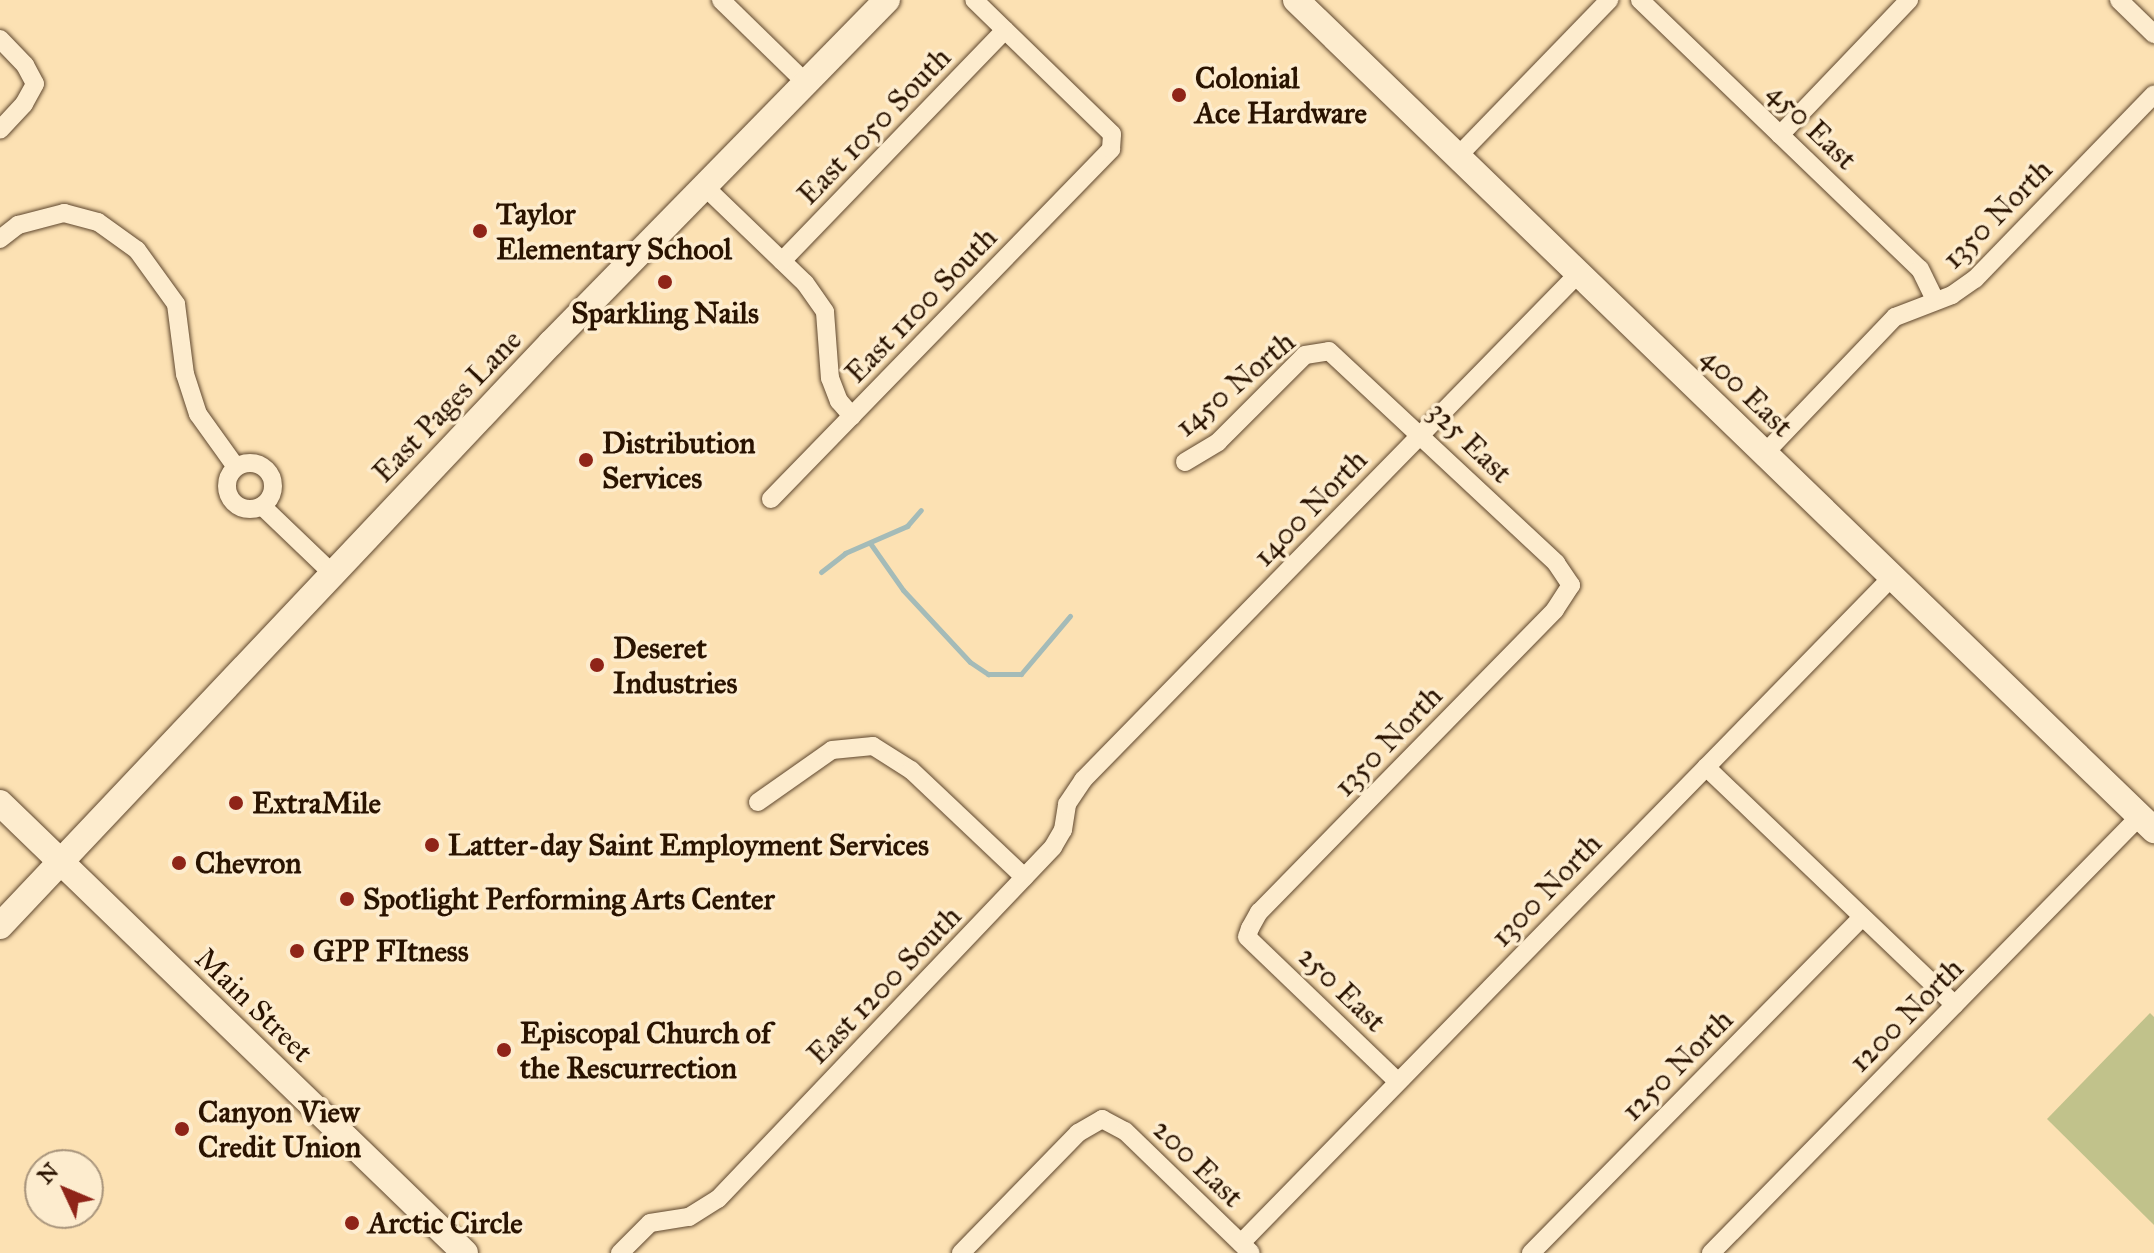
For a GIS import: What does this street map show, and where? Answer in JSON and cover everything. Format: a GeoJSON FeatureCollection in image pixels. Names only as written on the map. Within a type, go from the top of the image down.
{"type":"FeatureCollection","features":[{"type":"Feature","properties":{"kind":"main road","name":"East Pages Lane"},"geometry":{"type":"LineString","coordinates":[[0,926],[703,185],[807,84],[887,0]]}},
{"type":"Feature","properties":{"kind":"main road","name":"400 East"},"geometry":{"type":"LineString","coordinates":[[1296,0],[2147,823]]}},
{"type":"Feature","properties":{"kind":"main road","name":"Main Street"},"geometry":{"type":"LineString","coordinates":[[0,803],[465,1253]]}},
{"type":"Feature","properties":{"kind":"street"},"geometry":{"type":"LineString","coordinates":[[721,0],[807,84]]}},
{"type":"Feature","properties":{"kind":"street"},"geometry":{"type":"LineString","coordinates":[[974,0],[1005,30]]}},
{"type":"Feature","properties":{"kind":"street"},"geometry":{"type":"LineString","coordinates":[[1457,157],[1609,0]]}},
{"type":"Feature","properties":{"kind":"street","name":"450 East"},"geometry":{"type":"LineString","coordinates":[[1640,0],[1920,269],[1935,300]]}},
{"type":"Feature","properties":{"kind":"street"},"geometry":{"type":"LineString","coordinates":[[1780,135],[1909,0]]}},
{"type":"Feature","properties":{"kind":"street"},"geometry":{"type":"LineString","coordinates":[[2119,0],[2154,34]]}},
{"type":"Feature","properties":{"kind":"street","name":"East 1100 South"},"geometry":{"type":"LineString","coordinates":[[771,499],[1111,149],[1112,134],[1005,30]]}},
{"type":"Feature","properties":{"kind":"street","name":"East 1050 South"},"geometry":{"type":"LineString","coordinates":[[782,261],[1005,30]]}},
{"type":"Feature","properties":{"kind":"street"},"geometry":{"type":"LineString","coordinates":[[0,39],[25,65],[35,84],[31,95],[0,130]]}},
{"type":"Feature","properties":{"kind":"street","name":"1350 North"},"geometry":{"type":"LineString","coordinates":[[1764,454],[1895,317],[1975,279],[2154,94]]}},
{"type":"Feature","properties":{"kind":"street"},"geometry":{"type":"LineString","coordinates":[[703,185],[782,261],[825,312],[830,378],[839,401],[852,416]]}},
{"type":"Feature","properties":{"kind":"street"},"geometry":{"type":"LineString","coordinates":[[0,239],[18,225],[64,213],[98,222],[137,250],[176,304],[185,374],[198,414],[236,467]]}},
{"type":"Feature","properties":{"kind":"street","name":"1400 North"},"geometry":{"type":"LineString","coordinates":[[1083,780],[1578,274]]}},
{"type":"Feature","properties":{"kind":"street","name":"325 East"},"geometry":{"type":"LineString","coordinates":[[1321,350],[1343,359],[1556,563],[1571,585]]}},
{"type":"Feature","properties":{"kind":"street","name":"1450 North"},"geometry":{"type":"LineString","coordinates":[[1185,462],[1218,442],[1299,360],[1321,350]]}},
{"type":"Feature","properties":{"kind":"street"},"geometry":{"type":"LineString","coordinates":[[252,463],[270,475],[272,493],[262,506],[248,509],[232,502],[227,484],[236,467],[252,463]]}},
{"type":"Feature","properties":{"kind":"street"},"geometry":{"type":"LineString","coordinates":[[262,506],[333,574]]}},
{"type":"Feature","properties":{"kind":"street","name":"1300 North"},"geometry":{"type":"LineString","coordinates":[[1246,1248],[1398,1082],[1892,577]]}},
{"type":"Feature","properties":{"kind":"street","name":"1350 North"},"geometry":{"type":"LineString","coordinates":[[1247,937],[1259,912],[1555,610],[1571,585]]}},
{"type":"Feature","properties":{"kind":"street"},"geometry":{"type":"LineString","coordinates":[[758,802],[819,756],[845,746],[873,746],[911,770],[1024,877]]}},
{"type":"Feature","properties":{"kind":"street"},"geometry":{"type":"LineString","coordinates":[[1706,767],[1955,1005]]}},
{"type":"Feature","properties":{"kind":"street","name":"East 1200 South"},"geometry":{"type":"LineString","coordinates":[[620,1253],[650,1223],[689,1217],[709,1208],[1059,839],[1067,804],[1083,780]]}},
{"type":"Feature","properties":{"kind":"street","name":"1200 North"},"geometry":{"type":"LineString","coordinates":[[1711,1253],[1955,1005],[2147,823]]}},
{"type":"Feature","properties":{"kind":"street","name":"1250 North"},"geometry":{"type":"LineString","coordinates":[[1531,1253],[1862,917]]}},
{"type":"Feature","properties":{"kind":"street","name":"250 East"},"geometry":{"type":"LineString","coordinates":[[1247,937],[1398,1082]]}},
{"type":"Feature","properties":{"kind":"street","name":"200 East"},"geometry":{"type":"LineString","coordinates":[[961,1253],[1078,1133],[1102,1119],[1125,1131],[1246,1248]]}},
{"type":"Feature","properties":{"kind":"green space"},"geometry":{"type":"Polygon","coordinates":[[[2150,1013],[2154,1017],[2154,1225],[2047,1119],[2150,1013]]]}},
{"type":"Feature","properties":{"kind":"waterway"},"geometry":{"type":"LineString","coordinates":[[821,572],[845,553],[907,526],[921,510]]}},
{"type":"Feature","properties":{"kind":"waterway"},"geometry":{"type":"LineString","coordinates":[[870,543],[903,590],[970,662],[988,674],[1021,674],[1070,616]]}},
{"type":"Feature","properties":{"kind":"place","name":"Colonial Ace Hardware"},"geometry":{"type":"Point","coordinates":[1179,95]}},
{"type":"Feature","properties":{"kind":"place","name":"Taylor Elementary School"},"geometry":{"type":"Point","coordinates":[480,231]}},
{"type":"Feature","properties":{"kind":"place","name":"Sparkling Nails"},"geometry":{"type":"Point","coordinates":[665,282]}},
{"type":"Feature","properties":{"kind":"place","name":"Distribution Services"},"geometry":{"type":"Point","coordinates":[586,460]}},
{"type":"Feature","properties":{"kind":"place","name":"Deseret Industries"},"geometry":{"type":"Point","coordinates":[597,665]}},
{"type":"Feature","properties":{"kind":"place","name":"ExtraMile"},"geometry":{"type":"Point","coordinates":[236,803]}},
{"type":"Feature","properties":{"kind":"place","name":"Latter-day Saint Employment Services"},"geometry":{"type":"Point","coordinates":[432,845]}},
{"type":"Feature","properties":{"kind":"place","name":"Chevron"},"geometry":{"type":"Point","coordinates":[179,863]}},
{"type":"Feature","properties":{"kind":"place","name":"Spotlight Performing Arts Center"},"geometry":{"type":"Point","coordinates":[347,899]}},
{"type":"Feature","properties":{"kind":"place","name":"GPP FItness"},"geometry":{"type":"Point","coordinates":[297,951]}},
{"type":"Feature","properties":{"kind":"place","name":"Episcopal Church of the Rescurrection"},"geometry":{"type":"Point","coordinates":[504,1050]}},
{"type":"Feature","properties":{"kind":"place","name":"Canyon View Credit Union"},"geometry":{"type":"Point","coordinates":[182,1129]}},
{"type":"Feature","properties":{"kind":"place","name":"Arctic Circle"},"geometry":{"type":"Point","coordinates":[352,1223]}}]}
